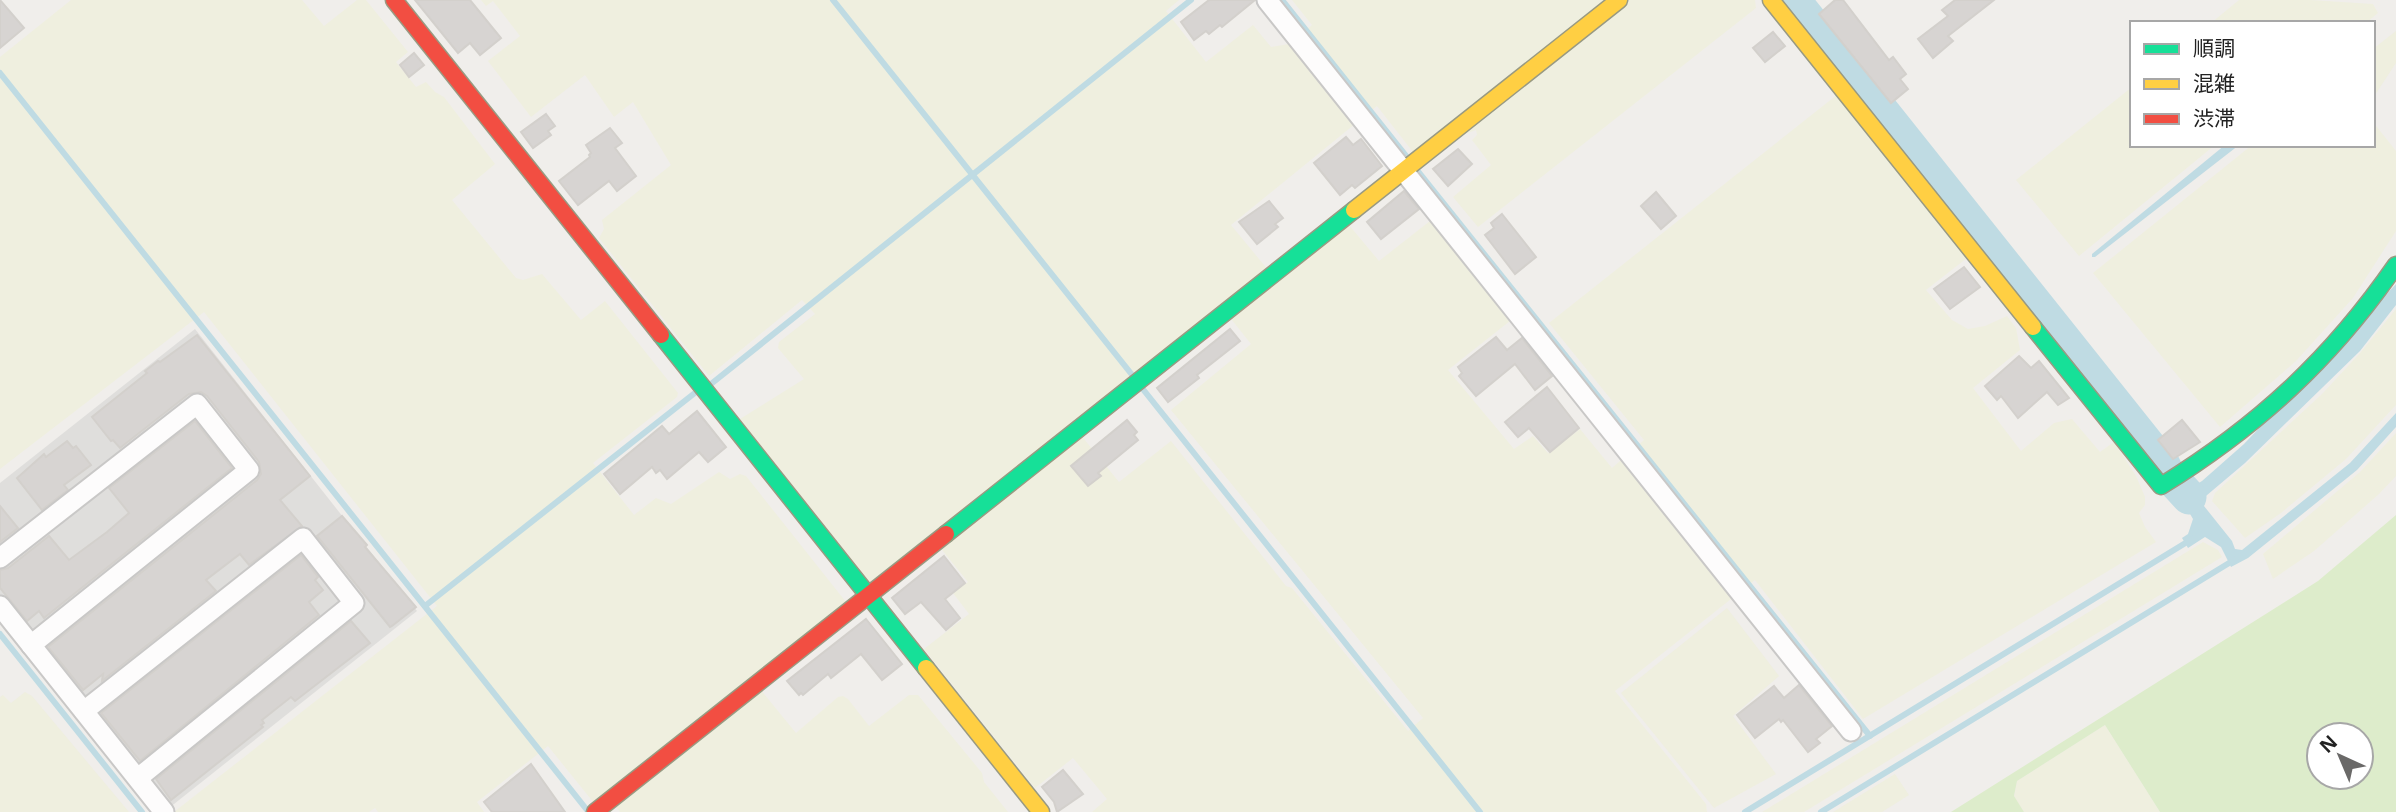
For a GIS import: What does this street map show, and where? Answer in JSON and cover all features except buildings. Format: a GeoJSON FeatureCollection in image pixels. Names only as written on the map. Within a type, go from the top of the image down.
{"type":"FeatureCollection","features":[{"type":"Feature","properties":{"kind":"street"},"geometry":{"type":"LineString","coordinates":[[394,0],[1041,812]]}},
{"type":"Feature","properties":{"kind":"street"},"geometry":{"type":"LineString","coordinates":[[1267,0],[1410,165],[1851,730]]}},
{"type":"Feature","properties":{"kind":"street"},"geometry":{"type":"LineString","coordinates":[[595,812],[1619,0]]}},
{"type":"Feature","properties":{"kind":"street"},"geometry":{"type":"LineString","coordinates":[[1771,0],[2161,486],[2241,433],[2302,377],[2366,306],[2396,265]]}},
{"type":"Feature","properties":{"kind":"street"},"geometry":{"type":"LineString","coordinates":[[0,558],[197,404],[249,470],[31,645]]}},
{"type":"Feature","properties":{"kind":"street"},"geometry":{"type":"LineString","coordinates":[[84,711],[303,538],[354,603],[138,778]]}},
{"type":"Feature","properties":{"kind":"street"},"geometry":{"type":"LineString","coordinates":[[0,606],[164,812]]}},
{"type":"Feature","properties":{"kind":"shaded area"},"geometry":{"type":"Polygon","coordinates":[[[195,329],[417,611],[169,808],[0,597],[0,483],[195,329]]]}},
{"type":"Feature","properties":{"kind":"green space"},"geometry":{"type":"Polygon","coordinates":[[[71,0],[302,0],[324,26],[357,0],[366,0],[408,52],[396,62],[416,87],[426,82],[444,97],[495,164],[452,200],[516,278],[523,280],[542,274],[581,320],[605,301],[678,393],[677,397],[593,463],[634,515],[656,498],[671,504],[719,472],[730,479],[740,474],[746,476],[846,602],[751,678],[796,733],[838,697],[848,699],[869,726],[909,695],[918,695],[982,773],[984,782],[1008,812],[620,812],[606,795],[594,803],[548,746],[477,802],[484,812],[378,812],[375,808],[369,812],[174,812],[437,606],[204,312],[0,469],[0,57],[71,0]]]}},
{"type":"Feature","properties":{"kind":"green space"},"geometry":{"type":"Polygon","coordinates":[[[481,0],[1179,0],[1166,11],[1206,62],[1253,25],[1271,47],[1289,44],[1312,25],[1292,0],[1755,0],[1756,8],[1478,227],[1453,197],[1491,165],[1472,140],[1477,135],[1476,130],[1413,152],[1377,106],[1231,225],[1278,282],[1349,225],[1379,261],[1430,221],[1510,321],[1448,370],[1514,449],[1533,436],[1548,453],[1580,429],[1612,468],[1644,440],[1549,323],[1838,94],[1967,258],[1926,290],[1952,320],[1968,329],[1985,326],[2007,316],[2016,328],[2020,350],[1973,388],[2021,451],[2054,423],[2072,419],[2100,452],[2114,442],[2136,476],[2145,497],[2145,505],[2139,513],[2156,542],[1863,719],[1755,580],[1615,691],[1706,804],[1707,812],[1092,812],[1107,799],[1073,758],[1035,788],[924,649],[969,614],[953,593],[968,582],[930,535],[870,582],[740,419],[804,379],[778,348],[779,342],[815,314],[802,300],[709,376],[599,238],[604,229],[602,220],[671,165],[633,102],[614,117],[585,75],[531,117],[488,61],[520,36],[493,1],[486,6],[481,0]],[[1220,305],[1071,423],[1119,482],[1171,441],[1286,586],[1292,588],[1408,731],[1423,718],[1171,410],[1251,344],[1220,305]]]}},
{"type":"Feature","properties":{"kind":"green space"},"geometry":{"type":"Polygon","coordinates":[[[2239,0],[2310,0],[2373,4],[2378,13],[2368,21],[2213,21],[2239,0]]]}},
{"type":"Feature","properties":{"kind":"green space"},"geometry":{"type":"Polygon","coordinates":[[[2396,31],[2396,63],[2375,95],[2375,47],[2396,31]]]}},
{"type":"Feature","properties":{"kind":"green space"},"geometry":{"type":"Polygon","coordinates":[[[2130,89],[2130,147],[2213,147],[2079,256],[2016,180],[2130,89]]]}},
{"type":"Feature","properties":{"kind":"green space"},"geometry":{"type":"Polygon","coordinates":[[[2375,125],[2396,151],[2396,231],[2353,298],[2296,361],[2220,427],[2093,273],[2250,147],[2375,147],[2375,125]]]}},
{"type":"Feature","properties":{"kind":"green space"},"geometry":{"type":"Polygon","coordinates":[[[2396,309],[2396,405],[2346,459],[2281,513],[2245,538],[2212,501],[2215,493],[2322,394],[2396,309]]]}},
{"type":"Feature","properties":{"kind":"green space"},"geometry":{"type":"Polygon","coordinates":[[[2396,433],[2396,476],[2314,551],[2273,579],[2263,554],[2360,472],[2396,433]]]}},
{"type":"Feature","properties":{"kind":"green space"},"geometry":{"type":"Polygon","coordinates":[[[2396,515],[2396,812],[2160,812],[2105,725],[2017,781],[2014,796],[2024,812],[1951,812],[2318,581],[2396,515]]]}},
{"type":"Feature","properties":{"kind":"green space"},"geometry":{"type":"Polygon","coordinates":[[[2203,542],[2218,550],[2222,557],[1804,812],[1762,812],[2203,542]]]}},
{"type":"Feature","properties":{"kind":"green space"},"geometry":{"type":"Polygon","coordinates":[[[1727,608],[1779,676],[1733,716],[1776,774],[1714,808],[1621,693],[1727,608]]]}},
{"type":"Feature","properties":{"kind":"green space"},"geometry":{"type":"Polygon","coordinates":[[[25,692],[32,696],[129,812],[0,812],[0,697],[3,695],[11,703],[25,692]]]}},
{"type":"Feature","properties":{"kind":"green space"},"geometry":{"type":"Polygon","coordinates":[[[2105,725],[2160,812],[2024,812],[2014,797],[2017,781],[2105,725]]]}},
{"type":"Feature","properties":{"kind":"green space"},"geometry":{"type":"Polygon","coordinates":[[[1895,774],[1909,795],[1882,812],[1833,812],[1895,774]]]}},
{"type":"Feature","properties":{"kind":"water"},"geometry":{"type":"Polygon","coordinates":[[[2223,147],[2236,147],[2095,257],[2092,257],[2092,254],[2223,147]]]}},
{"type":"Feature","properties":{"kind":"water"},"geometry":{"type":"Polygon","coordinates":[[[2396,284],[2396,305],[2360,351],[2245,463],[2200,501],[2232,541],[2235,549],[2242,550],[2350,463],[2396,413],[2396,427],[2357,470],[2248,558],[2231,567],[2221,547],[2205,537],[2188,548],[2182,538],[2188,534],[2193,519],[2179,495],[2202,481],[2244,444],[2396,284]]]}},
{"type":"Feature","properties":{"kind":"waterway"},"geometry":{"type":"LineString","coordinates":[[833,0],[1133,376]]}},
{"type":"Feature","properties":{"kind":"waterway"},"geometry":{"type":"LineString","coordinates":[[711,384],[1191,0]]}},
{"type":"Feature","properties":{"kind":"waterway"},"geometry":{"type":"LineString","coordinates":[[1282,0],[1407,157]]}},
{"type":"Feature","properties":{"kind":"waterway"},"geometry":{"type":"LineString","coordinates":[[1793,0],[2162,463],[2167,473],[2189,497]]}},
{"type":"Feature","properties":{"kind":"waterway"},"geometry":{"type":"LineString","coordinates":[[0,73],[587,810]]}},
{"type":"Feature","properties":{"kind":"waterway"},"geometry":{"type":"LineString","coordinates":[[1416,169],[1870,736]]}},
{"type":"Feature","properties":{"kind":"waterway"},"geometry":{"type":"LineString","coordinates":[[1142,388],[1480,812]]}},
{"type":"Feature","properties":{"kind":"waterway"},"geometry":{"type":"LineString","coordinates":[[425,606],[696,392]]}},
{"type":"Feature","properties":{"kind":"waterway"},"geometry":{"type":"LineString","coordinates":[[1745,812],[2192,539]]}},
{"type":"Feature","properties":{"kind":"waterway"},"geometry":{"type":"LineString","coordinates":[[1821,812],[2234,560]]}},
{"type":"Feature","properties":{"kind":"waterway"},"geometry":{"type":"LineString","coordinates":[[0,634],[142,812]]}},
{"type":"Feature","properties":{"kind":"traffic: fast"},"geometry":{"type":"LineString","coordinates":[[946,534],[1354,210]]}},
{"type":"Feature","properties":{"kind":"traffic: fast"},"geometry":{"type":"LineString","coordinates":[[2033,327],[2161,486],[2229,439],[2290,388],[2346,331],[2396,265]]}},
{"type":"Feature","properties":{"kind":"traffic: fast"},"geometry":{"type":"LineString","coordinates":[[661,335],[926,668]]}},
{"type":"Feature","properties":{"kind":"traffic: slow"},"geometry":{"type":"LineString","coordinates":[[1354,210],[1619,0]]}},
{"type":"Feature","properties":{"kind":"traffic: slow"},"geometry":{"type":"LineString","coordinates":[[1771,0],[2033,327]]}},
{"type":"Feature","properties":{"kind":"traffic: slow"},"geometry":{"type":"LineString","coordinates":[[926,668],[1041,812]]}},
{"type":"Feature","properties":{"kind":"traffic: jam"},"geometry":{"type":"LineString","coordinates":[[394,0],[661,335]]}},
{"type":"Feature","properties":{"kind":"traffic: jam"},"geometry":{"type":"LineString","coordinates":[[595,812],[946,534]]}}]}
